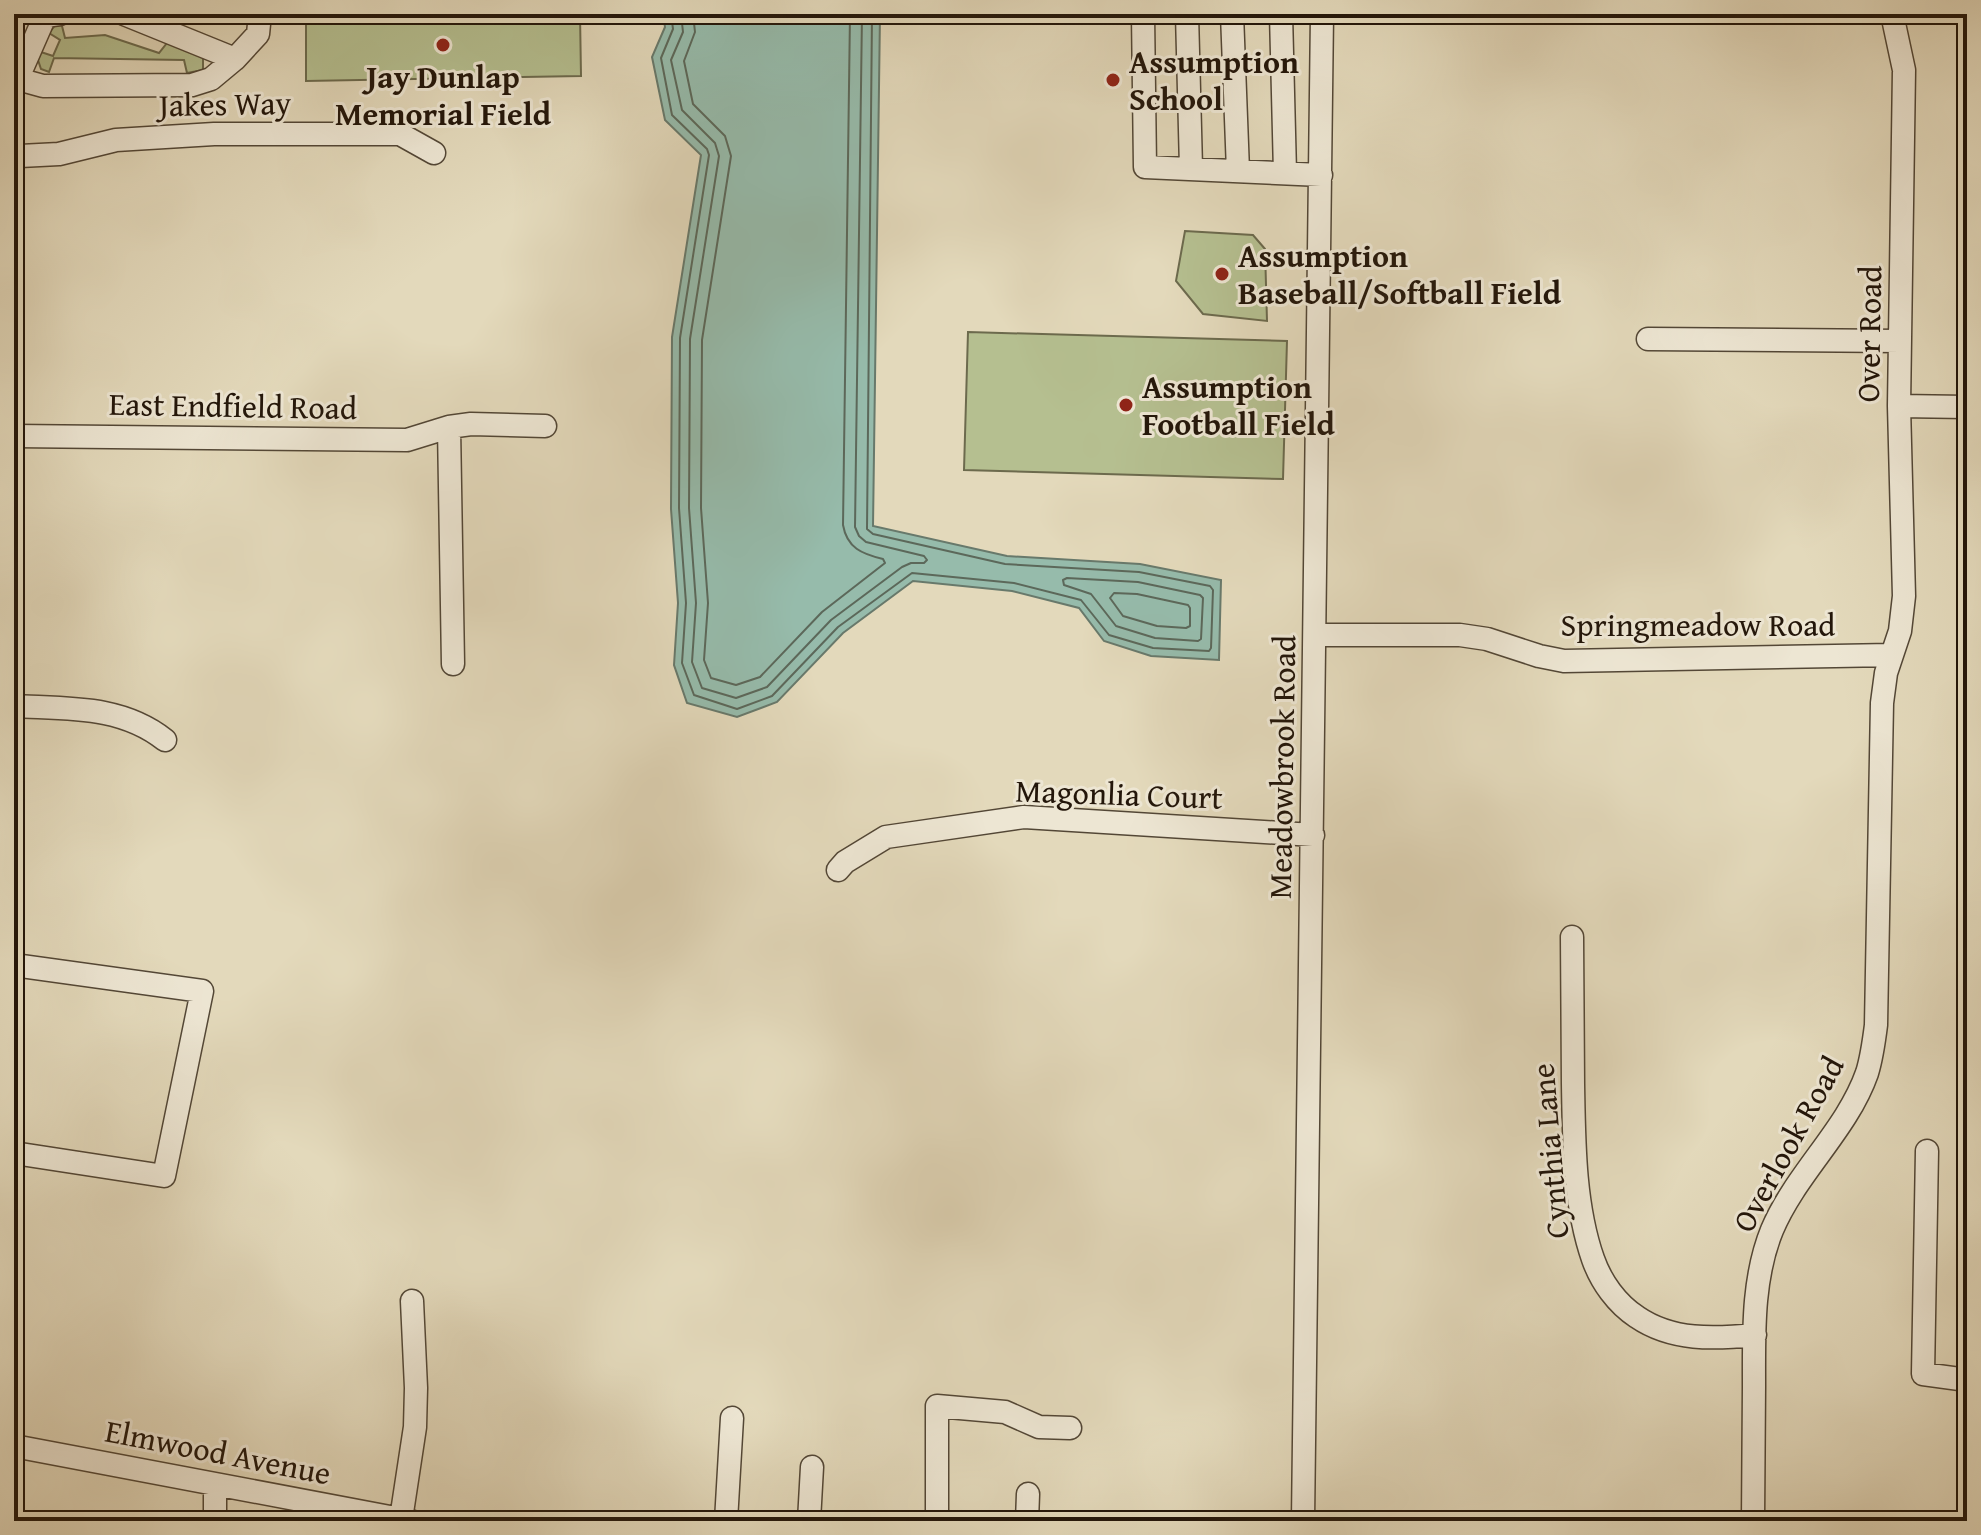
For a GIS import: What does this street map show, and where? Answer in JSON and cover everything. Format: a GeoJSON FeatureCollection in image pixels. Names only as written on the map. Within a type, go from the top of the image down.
{"type":"FeatureCollection","features":[{"type":"Feature","properties":{"kind":"street"},"geometry":{"type":"LineString","coordinates":[[124,14],[235,59]]}},
{"type":"Feature","properties":{"kind":"street"},"geometry":{"type":"LineString","coordinates":[[50,15],[16,79],[43,86],[192,85],[211,79],[235,59],[258,34],[260,14]]}},
{"type":"Feature","properties":{"kind":"street"},"geometry":{"type":"LineString","coordinates":[[1143,14],[1145,167],[1321,175]]}},
{"type":"Feature","properties":{"kind":"street"},"geometry":{"type":"LineString","coordinates":[[1187,14],[1191,168]]}},
{"type":"Feature","properties":{"kind":"street"},"geometry":{"type":"LineString","coordinates":[[1232,14],[1238,171]]}},
{"type":"Feature","properties":{"kind":"street"},"geometry":{"type":"LineString","coordinates":[[1281,14],[1285,173]]}},
{"type":"Feature","properties":{"kind":"street","name":"Meadowbrook Road"},"geometry":{"type":"LineString","coordinates":[[1303,1521],[1322,14]]}},
{"type":"Feature","properties":{"kind":"street","name":"Over Road"},"geometry":{"type":"LineString","coordinates":[[1891,655],[1904,614],[1899,406],[1904,70],[1892,14]]}},
{"type":"Feature","properties":{"kind":"street","name":"Jakes Way"},"geometry":{"type":"LineString","coordinates":[[14,154],[59,154],[116,140],[214,134],[400,134],[434,153]]}},
{"type":"Feature","properties":{"kind":"street"},"geometry":{"type":"LineString","coordinates":[[1648,339],[1900,341]]}},
{"type":"Feature","properties":{"kind":"street"},"geometry":{"type":"LineString","coordinates":[[1899,406],[1967,407]]}},
{"type":"Feature","properties":{"kind":"street","name":"East Endfield Road"},"geometry":{"type":"LineString","coordinates":[[14,436],[407,440],[449,427],[471,424],[545,426]]}},
{"type":"Feature","properties":{"kind":"street"},"geometry":{"type":"LineString","coordinates":[[449,427],[453,664]]}},
{"type":"Feature","properties":{"kind":"street","name":"Springmeadow Road"},"geometry":{"type":"LineString","coordinates":[[1316,635],[1460,635],[1487,639],[1564,661],[1891,655]]}},
{"type":"Feature","properties":{"kind":"street","name":"Overlook Road"},"geometry":{"type":"LineString","coordinates":[[1753,1521],[1757,1284],[1773,1228],[1857,1095],[1873,1052],[1882,703],[1891,655]]}},
{"type":"Feature","properties":{"kind":"street"},"geometry":{"type":"LineString","coordinates":[[14,706],[106,711],[144,725],[165,740]]}},
{"type":"Feature","properties":{"kind":"street","name":"Magonlia Court"},"geometry":{"type":"LineString","coordinates":[[838,870],[845,862],[886,837],[1024,817],[1313,835]]}},
{"type":"Feature","properties":{"kind":"street","name":"Cynthia Lane"},"geometry":{"type":"LineString","coordinates":[[1572,937],[1574,1130],[1583,1218],[1593,1259],[1603,1282],[1618,1301],[1658,1329],[1698,1338],[1755,1335]]}},
{"type":"Feature","properties":{"kind":"street"},"geometry":{"type":"LineString","coordinates":[[14,965],[202,991],[164,1176],[14,1153]]}},
{"type":"Feature","properties":{"kind":"street"},"geometry":{"type":"LineString","coordinates":[[1927,1151],[1923,1374],[1967,1380]]}},
{"type":"Feature","properties":{"kind":"street"},"geometry":{"type":"LineString","coordinates":[[406,1520],[415,1427],[412,1301]]}},
{"type":"Feature","properties":{"kind":"street"},"geometry":{"type":"LineString","coordinates":[[937,1521],[937,1406],[1005,1412],[1039,1427],[1070,1428]]}},
{"type":"Feature","properties":{"kind":"street"},"geometry":{"type":"LineString","coordinates":[[726,1521],[732,1418]]}},
{"type":"Feature","properties":{"kind":"street","name":"Elmwood Avenue"},"geometry":{"type":"LineString","coordinates":[[14,1446],[406,1520]]}},
{"type":"Feature","properties":{"kind":"street"},"geometry":{"type":"LineString","coordinates":[[809,1521],[812,1467]]}},
{"type":"Feature","properties":{"kind":"street"},"geometry":{"type":"LineString","coordinates":[[215,1485],[215,1521]]}},
{"type":"Feature","properties":{"kind":"street"},"geometry":{"type":"LineString","coordinates":[[1027,1521],[1028,1494]]}},
{"type":"Feature","properties":{"kind":"shaded area","name":"Jay Dunlap Memorial Field"},"geometry":{"type":"Polygon","coordinates":[[[306,14],[580,14],[581,76],[306,81],[306,14]]]}},
{"type":"Feature","properties":{"kind":"shaded area"},"geometry":{"type":"Polygon","coordinates":[[[57,23],[62,26],[65,38],[105,35],[159,53],[167,43],[203,56],[203,70],[187,73],[184,60],[54,58],[49,72],[41,69],[38,60],[41,52],[53,56],[60,40],[49,33],[57,23]]]}},
{"type":"Feature","properties":{"kind":"shaded area","name":"Assumption Baseball/Softball Field"},"geometry":{"type":"Polygon","coordinates":[[[1185,231],[1253,235],[1265,249],[1267,321],[1203,314],[1176,281],[1185,231]]]}},
{"type":"Feature","properties":{"kind":"shaded area","name":"Assumption Football Field"},"geometry":{"type":"Polygon","coordinates":[[[968,332],[1287,341],[1283,479],[964,470],[968,332]]]}},
{"type":"Feature","properties":{"kind":"water"},"geometry":{"type":"Polygon","coordinates":[[[663,14],[880,14],[873,526],[1007,556],[1140,564],[1221,580],[1219,660],[1151,656],[1104,641],[1079,608],[1012,591],[913,581],[843,633],[777,702],[737,717],[687,703],[674,665],[678,603],[671,509],[672,337],[701,155],[665,120],[652,57],[665,27],[663,14]]]}},
{"type":"Feature","properties":{"kind":"place","name":"Jay Dunlap Memorial Field"},"geometry":{"type":"Point","coordinates":[443,45]}},
{"type":"Feature","properties":{"kind":"place","name":"Assumption School"},"geometry":{"type":"Point","coordinates":[1113,80]}},
{"type":"Feature","properties":{"kind":"place","name":"Assumption Baseball/Softball Field"},"geometry":{"type":"Point","coordinates":[1222,274]}},
{"type":"Feature","properties":{"kind":"place","name":"Assumption Football Field"},"geometry":{"type":"Point","coordinates":[1126,405]}}]}
